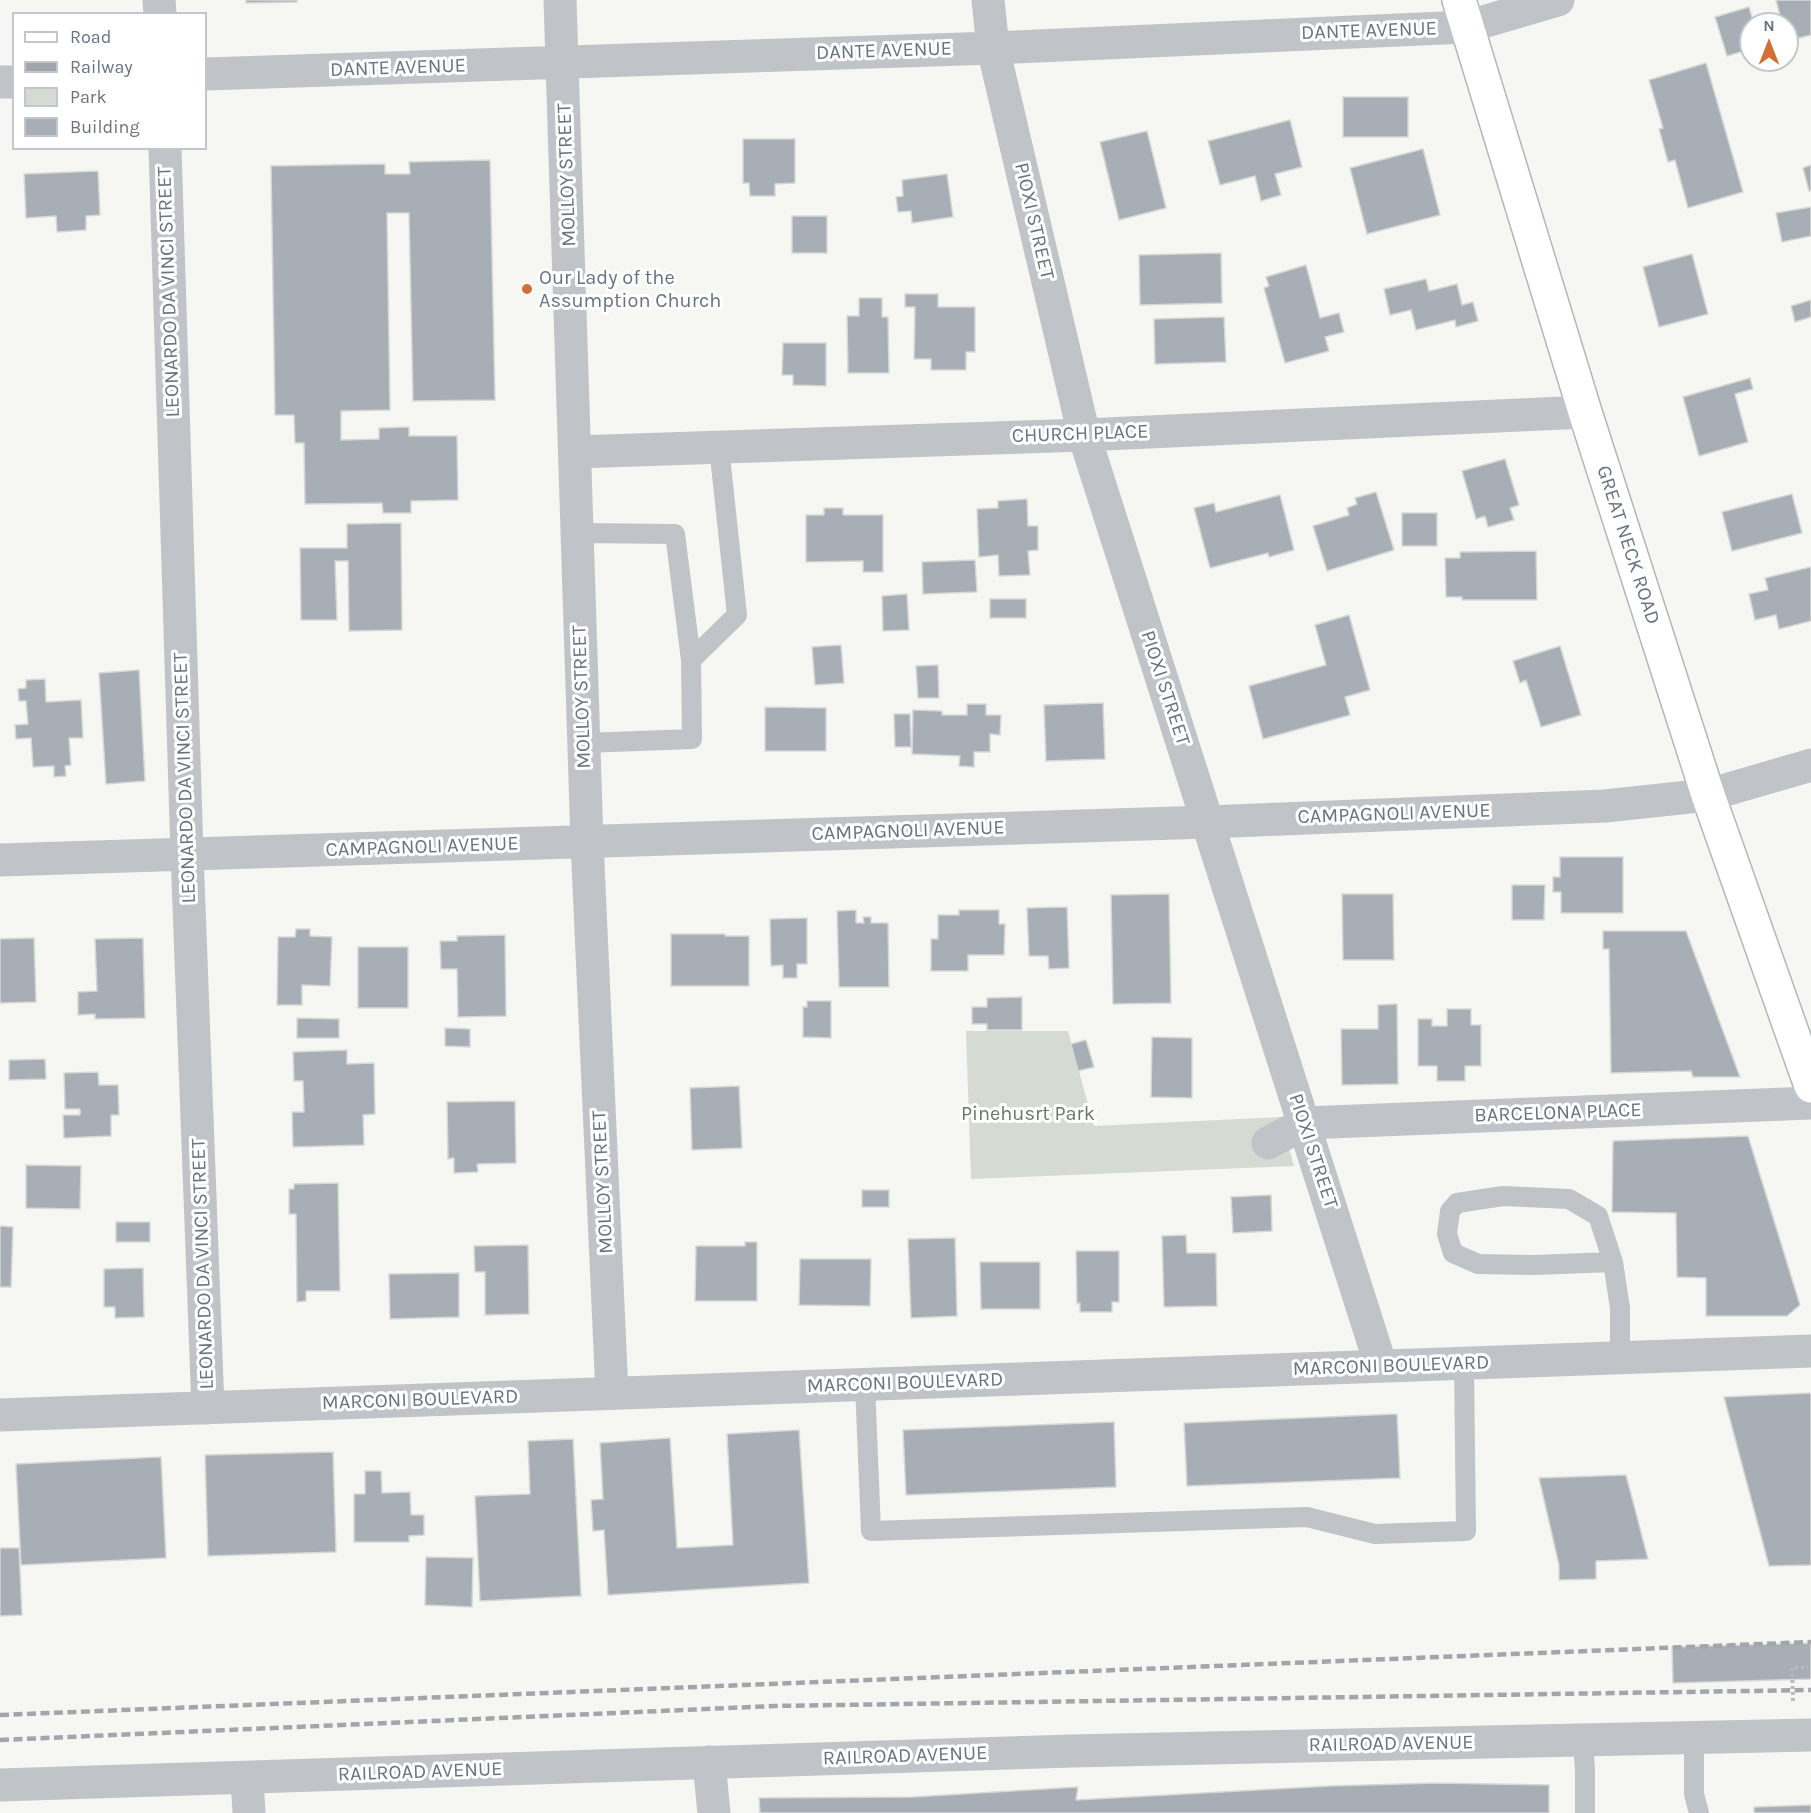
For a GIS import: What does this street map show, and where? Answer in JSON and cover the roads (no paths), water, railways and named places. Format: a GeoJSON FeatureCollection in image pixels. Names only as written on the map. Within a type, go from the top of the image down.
{"type":"FeatureCollection","features":[{"type":"Feature","properties":{"kind":"main road","name":"GREAT NECK ROAD"},"geometry":{"type":"LineString","coordinates":[[1463,13],[1585,412],[1708,795],[1811,1086]]}},
{"type":"Feature","properties":{"kind":"street","name":"MOLLOY STREET"},"geometry":{"type":"LineString","coordinates":[[561,0],[587,842],[612,1393]]}},
{"type":"Feature","properties":{"kind":"street","name":"PIOXI STREET"},"geometry":{"type":"LineString","coordinates":[[988,0],[993,48],[1084,435],[1382,1366]]}},
{"type":"Feature","properties":{"kind":"street","name":"DANTE AVENUE"},"geometry":{"type":"LineString","coordinates":[[207,74],[993,48],[1463,13],[1558,0]]}},
{"type":"Feature","properties":{"kind":"street","name":"LEONARDO DA VINCI STREET"},"geometry":{"type":"LineString","coordinates":[[165,150],[187,854],[208,1407]]}},
{"type":"Feature","properties":{"kind":"street","name":"CHURCH PLACE"},"geometry":{"type":"LineString","coordinates":[[575,452],[1084,435],[1585,412]]}},
{"type":"Feature","properties":{"kind":"street","name":"CAMPAGNOLI AVENUE"},"geometry":{"type":"LineString","coordinates":[[0,860],[1208,822],[1605,806],[1708,795],[1811,765]]}},
{"type":"Feature","properties":{"kind":"street","name":"BARCELONA PLACE"},"geometry":{"type":"LineString","coordinates":[[1305,1123],[1811,1103]]}},
{"type":"Feature","properties":{"kind":"street"},"geometry":{"type":"LineString","coordinates":[[1268,1143],[1305,1123]]}},
{"type":"Feature","properties":{"kind":"street","name":"MARCONI BOULEVARD"},"geometry":{"type":"LineString","coordinates":[[0,1415],[1811,1351]]}},
{"type":"Feature","properties":{"kind":"street","name":"RAILROAD AVENUE"},"geometry":{"type":"LineString","coordinates":[[0,1785],[709,1762],[1811,1735]]}},
{"type":"Feature","properties":{"kind":"street"},"geometry":{"type":"LineString","coordinates":[[709,1762],[714,1813]]}},
{"type":"Feature","properties":{"kind":"street"},"geometry":{"type":"LineString","coordinates":[[247,1778],[249,1813]]}},
{"type":"Feature","properties":{"kind":"lane"},"geometry":{"type":"LineString","coordinates":[[691,660],[737,615],[719,447]]}},
{"type":"Feature","properties":{"kind":"lane"},"geometry":{"type":"LineString","coordinates":[[577,533],[675,534],[691,660],[692,739],[584,743]]}},
{"type":"Feature","properties":{"kind":"lane"},"geometry":{"type":"LineString","coordinates":[[1613,1262],[1478,1264],[1454,1253],[1447,1234],[1450,1211],[1457,1203],[1503,1196],[1569,1199],[1598,1215],[1613,1262],[1620,1308],[1620,1358]]}},
{"type":"Feature","properties":{"kind":"lane"},"geometry":{"type":"LineString","coordinates":[[865,1384],[872,1531],[1307,1517],[1375,1534],[1466,1531],[1464,1363]]}},
{"type":"Feature","properties":{"kind":"lane"},"geometry":{"type":"LineString","coordinates":[[1694,1737],[1694,1794],[1699,1813]]}},
{"type":"Feature","properties":{"kind":"lane"},"geometry":{"type":"LineString","coordinates":[[1583,1740],[1585,1813]]}},
{"type":"Feature","properties":{"kind":"railway"},"geometry":{"type":"LineString","coordinates":[[0,1715],[1811,1642]]}},
{"type":"Feature","properties":{"kind":"railway"},"geometry":{"type":"LineString","coordinates":[[0,1740],[774,1706],[1811,1690]]}},
{"type":"Feature","properties":{"kind":"place","name":"Our Lady of the Assumption Church"},"geometry":{"type":"Point","coordinates":[527,289]}},
{"type":"Feature","properties":{"kind":"park label","name":"Pinehusrt Park"},"geometry":{"type":"Point","coordinates":[1028,1114]}}]}
